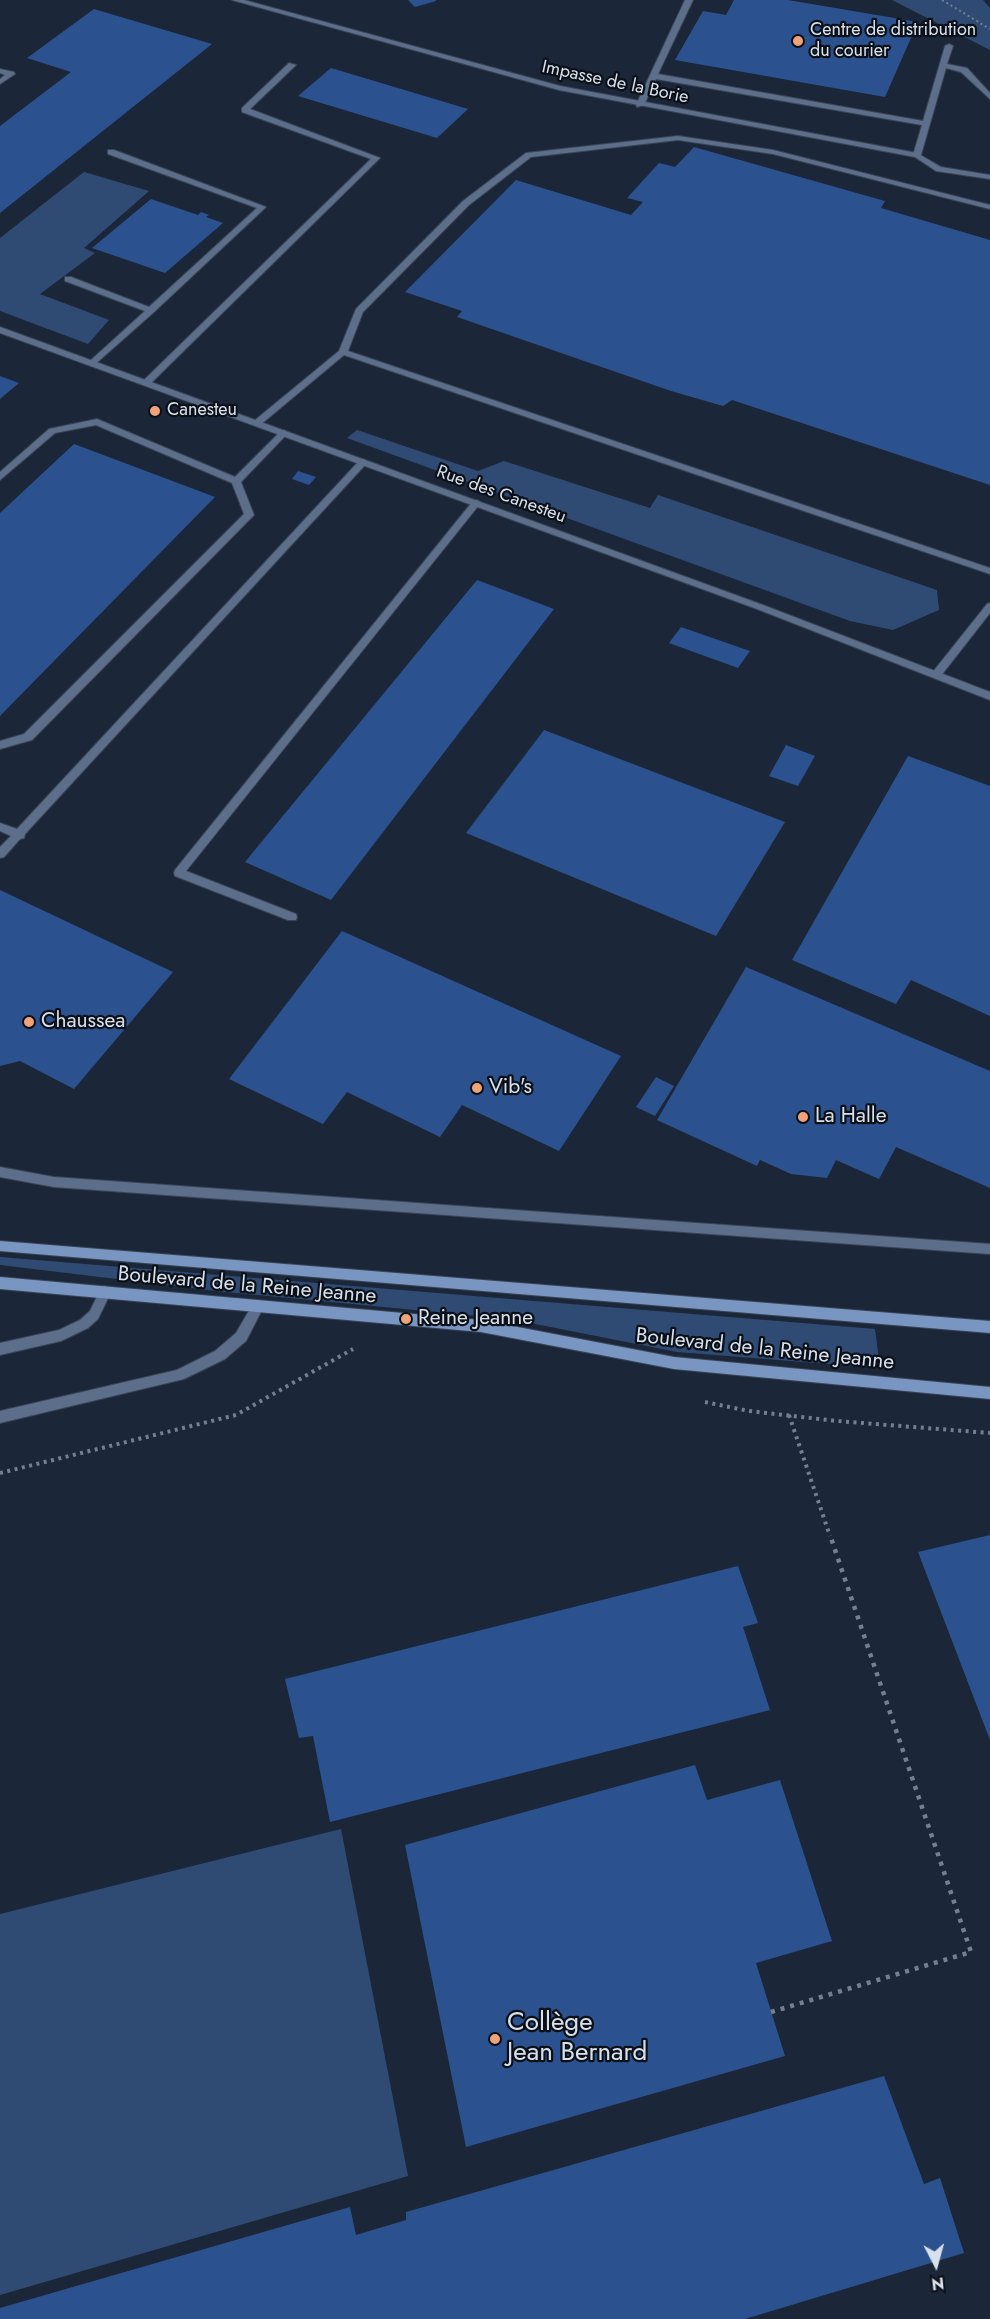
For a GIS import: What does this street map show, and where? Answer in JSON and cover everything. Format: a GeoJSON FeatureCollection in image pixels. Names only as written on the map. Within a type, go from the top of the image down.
{"type":"FeatureCollection","features":[{"type":"Feature","properties":{"kind":"main road","name":"Boulevard de la Reine Jeanne"},"geometry":{"type":"LineString","coordinates":[[0,1246],[990,1327]]}},
{"type":"Feature","properties":{"kind":"main road","name":"Boulevard de la Reine Jeanne"},"geometry":{"type":"LineString","coordinates":[[0,1283],[481,1326],[674,1363],[990,1393]]}},
{"type":"Feature","properties":{"kind":"street","name":"Impasse de la Borie"},"geometry":{"type":"LineString","coordinates":[[236,0],[500,74],[640,105],[917,156],[939,169],[990,177]]}},
{"type":"Feature","properties":{"kind":"street"},"geometry":{"type":"LineString","coordinates":[[640,105],[689,0]]}},
{"type":"Feature","properties":{"kind":"street"},"geometry":{"type":"LineString","coordinates":[[917,156],[949,46]]}},
{"type":"Feature","properties":{"kind":"street"},"geometry":{"type":"LineString","coordinates":[[146,383],[376,158],[245,110],[292,65]]}},
{"type":"Feature","properties":{"kind":"street"},"geometry":{"type":"LineString","coordinates":[[944,65],[964,70],[990,97]]}},
{"type":"Feature","properties":{"kind":"street"},"geometry":{"type":"LineString","coordinates":[[0,71],[11,74],[0,82]]}},
{"type":"Feature","properties":{"kind":"street"},"geometry":{"type":"LineString","coordinates":[[654,76],[927,124]]}},
{"type":"Feature","properties":{"kind":"street"},"geometry":{"type":"LineString","coordinates":[[257,423],[343,352],[359,311],[466,203],[530,155],[678,138],[773,152],[990,207]]}},
{"type":"Feature","properties":{"kind":"street"},"geometry":{"type":"LineString","coordinates":[[93,363],[262,207],[111,152]]}},
{"type":"Feature","properties":{"kind":"street"},"geometry":{"type":"LineString","coordinates":[[68,279],[151,310]]}},
{"type":"Feature","properties":{"kind":"street","name":"Rue des Canesteu"},"geometry":{"type":"LineString","coordinates":[[0,330],[760,607],[990,696]]}},
{"type":"Feature","properties":{"kind":"street"},"geometry":{"type":"LineString","coordinates":[[343,352],[990,571]]}},
{"type":"Feature","properties":{"kind":"street"},"geometry":{"type":"LineString","coordinates":[[0,477],[52,431],[97,422],[236,481],[249,515],[28,737],[0,745]]}},
{"type":"Feature","properties":{"kind":"street"},"geometry":{"type":"LineString","coordinates":[[236,481],[284,433]]}},
{"type":"Feature","properties":{"kind":"street"},"geometry":{"type":"LineString","coordinates":[[0,854],[363,462]]}},
{"type":"Feature","properties":{"kind":"street"},"geometry":{"type":"LineString","coordinates":[[292,917],[179,873],[476,503]]}},
{"type":"Feature","properties":{"kind":"street"},"geometry":{"type":"LineString","coordinates":[[936,675],[990,606]]}},
{"type":"Feature","properties":{"kind":"street"},"geometry":{"type":"LineString","coordinates":[[0,827],[20,835]]}},
{"type":"Feature","properties":{"kind":"street"},"geometry":{"type":"LineString","coordinates":[[0,1172],[54,1182],[990,1249]]}},
{"type":"Feature","properties":{"kind":"street"},"geometry":{"type":"LineString","coordinates":[[0,1349],[62,1335],[84,1324],[94,1315],[105,1292]]}},
{"type":"Feature","properties":{"kind":"street"},"geometry":{"type":"LineString","coordinates":[[0,1417],[179,1375],[227,1349],[241,1337],[258,1306]]}},
{"type":"Feature","properties":{"kind":"path"},"geometry":{"type":"LineString","coordinates":[[942,0],[990,29]]}},
{"type":"Feature","properties":{"kind":"path"},"geometry":{"type":"LineString","coordinates":[[0,1473],[236,1415],[355,1348]]}},
{"type":"Feature","properties":{"kind":"path"},"geometry":{"type":"LineString","coordinates":[[771,2012],[971,1952],[789,1415]]}},
{"type":"Feature","properties":{"kind":"shaded area"},"geometry":{"type":"Polygon","coordinates":[[[892,0],[983,0],[990,8],[990,50],[892,0]]]}},
{"type":"Feature","properties":{"kind":"shaded area"},"geometry":{"type":"Polygon","coordinates":[[[84,172],[149,191],[84,248],[95,253],[40,294],[109,320],[88,344],[0,311],[0,238],[84,172]]]}},
{"type":"Feature","properties":{"kind":"shaded area"},"geometry":{"type":"Polygon","coordinates":[[[357,430],[478,471],[504,461],[650,508],[658,495],[937,590],[939,610],[893,630],[850,621],[347,438],[357,430]]]}},
{"type":"Feature","properties":{"kind":"shaded area"},"geometry":{"type":"Polygon","coordinates":[[[0,1257],[875,1329],[880,1368],[677,1352],[510,1319],[216,1291],[0,1265],[0,1257]]]}},
{"type":"Feature","properties":{"kind":"shaded area"},"geometry":{"type":"Polygon","coordinates":[[[341,1829],[408,2176],[0,2295],[0,1914],[341,1829]]]}},
{"type":"Feature","properties":{"kind":"building"},"geometry":{"type":"Polygon","coordinates":[[[408,0],[436,0],[436,1],[415,7],[408,0]]]}},
{"type":"Feature","properties":{"kind":"building","name":"Centre de distribution du courier"},"geometry":{"type":"Polygon","coordinates":[[[734,0],[788,0],[918,22],[885,97],[675,60],[703,11],[726,15],[734,0]]]}},
{"type":"Feature","properties":{"kind":"building"},"geometry":{"type":"Polygon","coordinates":[[[94,9],[212,44],[0,213],[0,126],[71,72],[27,58],[94,9]]]}},
{"type":"Feature","properties":{"kind":"building"},"geometry":{"type":"Polygon","coordinates":[[[331,68],[468,109],[437,138],[298,96],[331,68]]]}},
{"type":"Feature","properties":{"kind":"building"},"geometry":{"type":"Polygon","coordinates":[[[694,147],[885,201],[881,208],[990,240],[990,485],[732,400],[723,406],[671,391],[457,317],[462,311],[405,292],[516,180],[631,215],[643,202],[627,198],[659,163],[675,167],[694,147]]]}},
{"type":"Feature","properties":{"kind":"building"},"geometry":{"type":"Polygon","coordinates":[[[151,199],[198,215],[201,212],[209,215],[206,217],[223,223],[165,273],[92,248],[151,199]]]}},
{"type":"Feature","properties":{"kind":"building"},"geometry":{"type":"Polygon","coordinates":[[[0,376],[19,383],[0,399],[0,376]]]}},
{"type":"Feature","properties":{"kind":"building"},"geometry":{"type":"Polygon","coordinates":[[[74,444],[215,497],[0,716],[0,513],[74,444]]]}},
{"type":"Feature","properties":{"kind":"building"},"geometry":{"type":"Polygon","coordinates":[[[298,471],[316,477],[309,485],[292,479],[298,471]]]}},
{"type":"Feature","properties":{"kind":"building"},"geometry":{"type":"Polygon","coordinates":[[[477,580],[554,609],[331,900],[245,862],[477,580]]]}},
{"type":"Feature","properties":{"kind":"building"},"geometry":{"type":"Polygon","coordinates":[[[681,627],[750,651],[738,668],[669,643],[681,627]]]}},
{"type":"Feature","properties":{"kind":"building"},"geometry":{"type":"Polygon","coordinates":[[[544,730],[785,822],[716,936],[466,833],[544,730]]]}},
{"type":"Feature","properties":{"kind":"building"},"geometry":{"type":"Polygon","coordinates":[[[786,745],[815,756],[798,786],[769,776],[786,745]]]}},
{"type":"Feature","properties":{"kind":"building"},"geometry":{"type":"Polygon","coordinates":[[[908,756],[990,786],[990,1016],[911,980],[896,1004],[792,960],[908,756]]]}},
{"type":"Feature","properties":{"kind":"building"},"geometry":{"type":"Polygon","coordinates":[[[0,890],[173,972],[74,1089],[20,1061],[0,1066],[0,890]]]}},
{"type":"Feature","properties":{"kind":"building"},"geometry":{"type":"Polygon","coordinates":[[[342,931],[621,1056],[559,1151],[462,1105],[440,1137],[347,1092],[323,1124],[229,1079],[342,931]]]}},
{"type":"Feature","properties":{"kind":"building"},"geometry":{"type":"Polygon","coordinates":[[[746,967],[990,1071],[990,1188],[896,1147],[879,1179],[836,1160],[827,1178],[791,1174],[760,1160],[757,1166],[657,1120],[746,967]]]}},
{"type":"Feature","properties":{"kind":"building"},"geometry":{"type":"Polygon","coordinates":[[[656,1077],[674,1086],[655,1116],[636,1107],[656,1077]]]}},
{"type":"Feature","properties":{"kind":"building"},"geometry":{"type":"Polygon","coordinates":[[[990,1535],[990,1740],[918,1552],[990,1535]]]}},
{"type":"Feature","properties":{"kind":"building"},"geometry":{"type":"Polygon","coordinates":[[[738,1566],[758,1623],[743,1627],[770,1710],[330,1822],[313,1736],[299,1738],[285,1679],[738,1566]]]}},
{"type":"Feature","properties":{"kind":"building"},"geometry":{"type":"Polygon","coordinates":[[[695,1765],[707,1800],[780,1780],[832,1941],[756,1963],[785,2056],[466,2147],[405,1845],[695,1765]]]}},
{"type":"Feature","properties":{"kind":"building"},"geometry":{"type":"Polygon","coordinates":[[[884,2076],[924,2184],[940,2178],[964,2253],[745,2319],[0,2319],[0,2308],[350,2207],[356,2235],[406,2220],[406,2212],[884,2076]]]}},
{"type":"Feature","properties":{"kind":"place","name":"Centre de distribution du courier"},"geometry":{"type":"Point","coordinates":[798,41]}},
{"type":"Feature","properties":{"kind":"place","name":"Canesteu"},"geometry":{"type":"Point","coordinates":[155,411]}},
{"type":"Feature","properties":{"kind":"place","name":"Chaussea"},"geometry":{"type":"Point","coordinates":[29,1022]}},
{"type":"Feature","properties":{"kind":"place","name":"Vib's"},"geometry":{"type":"Point","coordinates":[477,1088]}},
{"type":"Feature","properties":{"kind":"place","name":"La Halle"},"geometry":{"type":"Point","coordinates":[803,1117]}},
{"type":"Feature","properties":{"kind":"place","name":"Reine Jeanne"},"geometry":{"type":"Point","coordinates":[406,1319]}},
{"type":"Feature","properties":{"kind":"place","name":"Collège Jean Bernard"},"geometry":{"type":"Point","coordinates":[495,2039]}}]}
